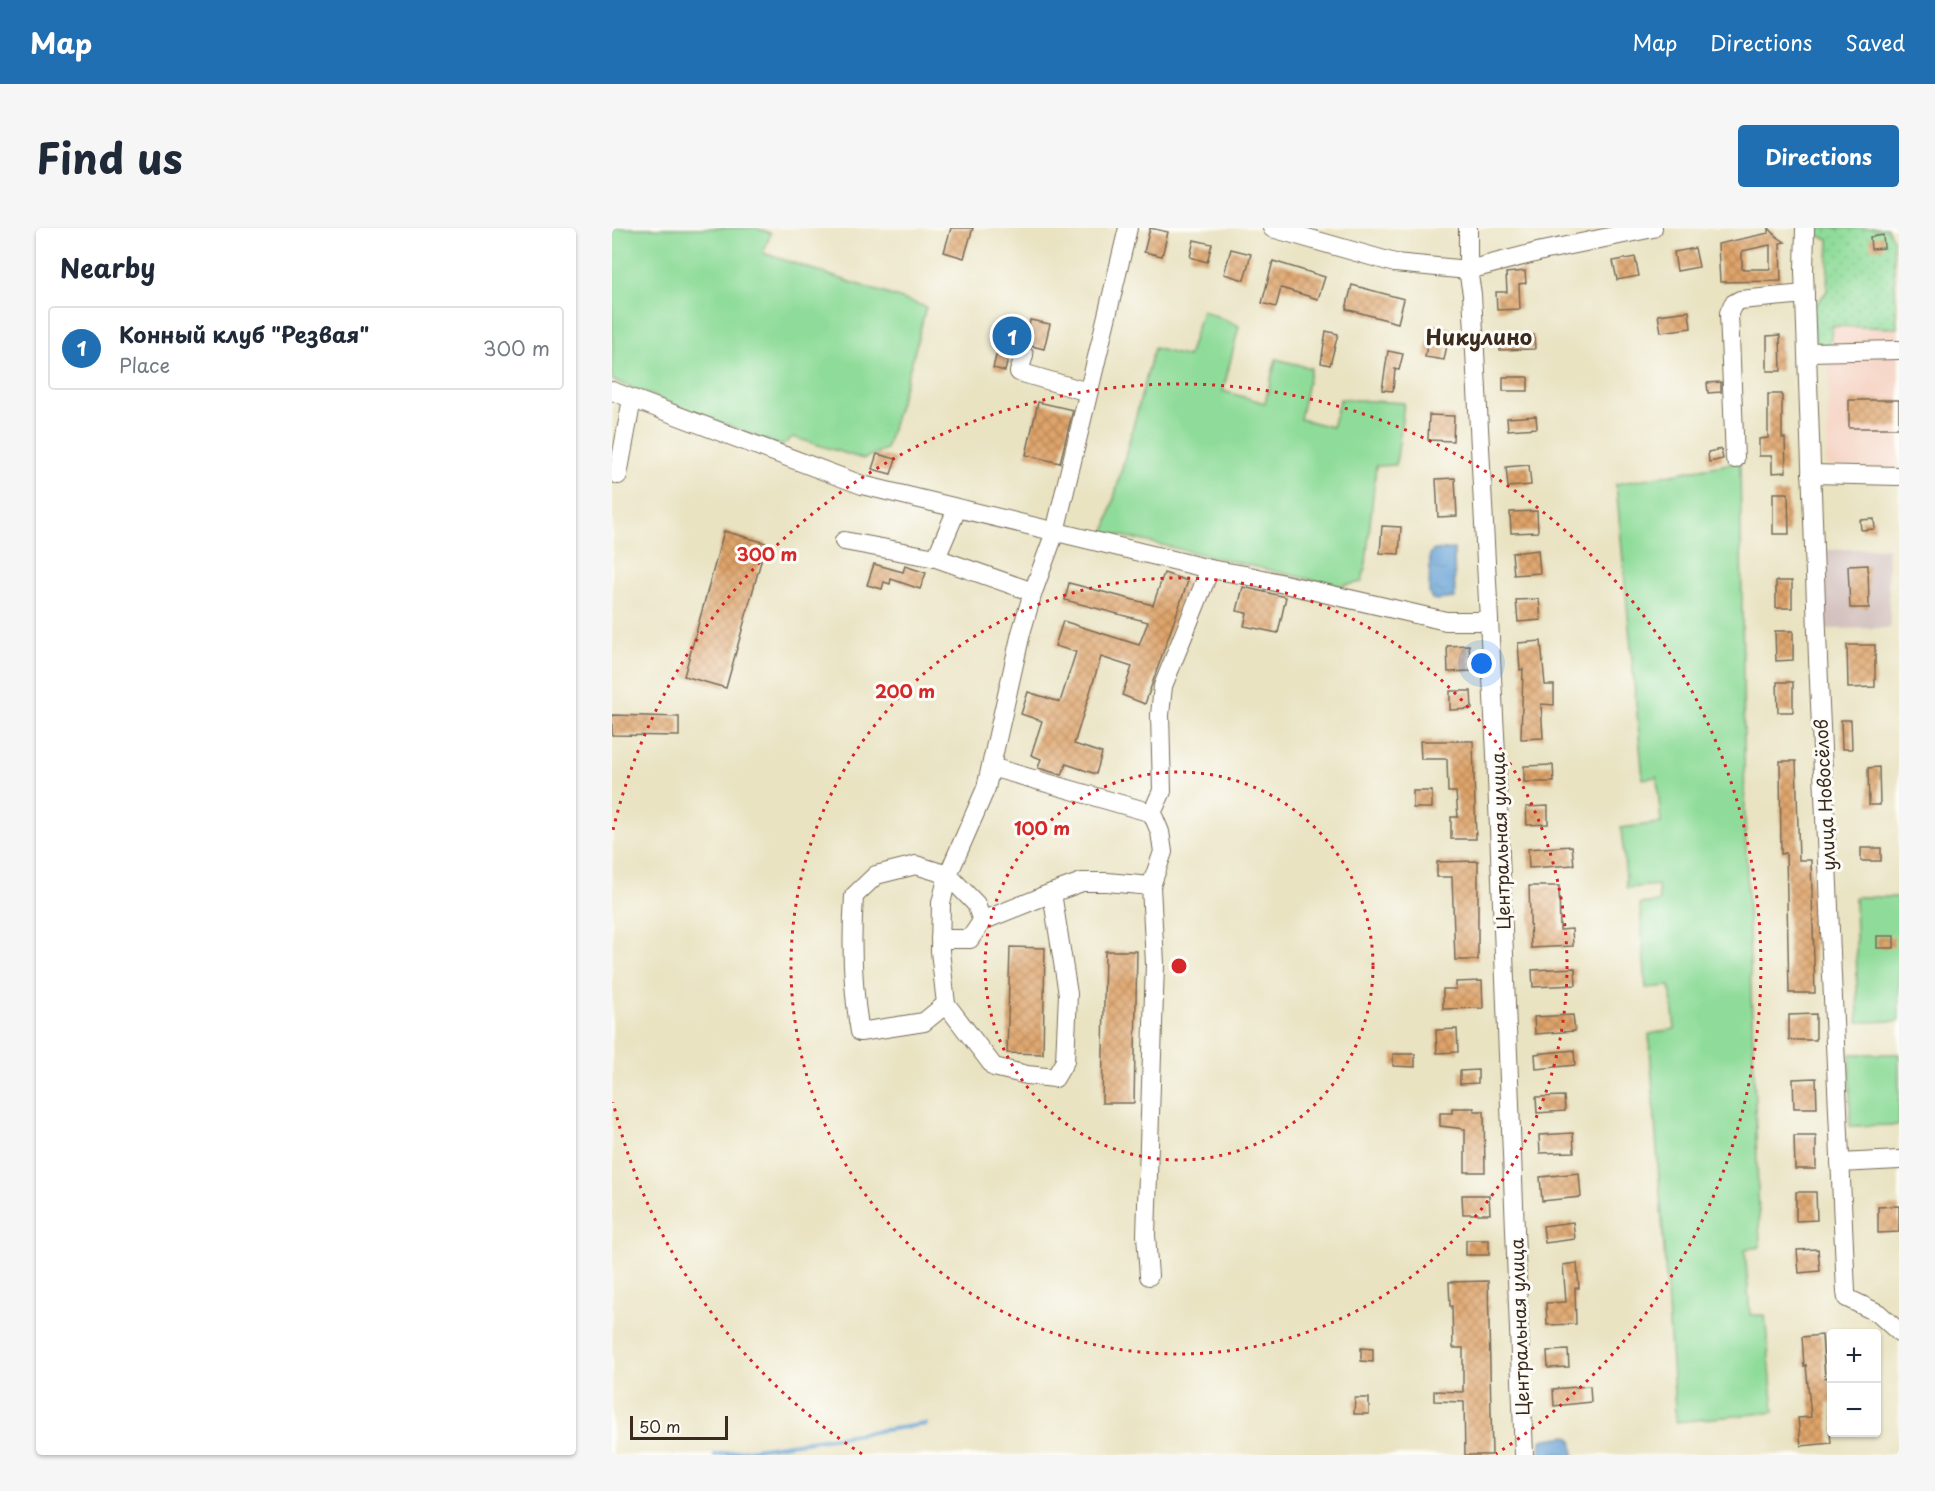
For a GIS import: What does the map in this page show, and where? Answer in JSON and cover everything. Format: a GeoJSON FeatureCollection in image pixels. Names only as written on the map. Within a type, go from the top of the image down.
{"type":"FeatureCollection","features":[{"type":"Feature","properties":{"kind":"street"},"geometry":{"type":"LineString","coordinates":[[1052,893],[1068,994],[1065,1061],[1055,1078],[1027,1075],[994,1067],[946,1004],[940,939],[941,903],[948,875],[986,788],[1021,633],[1055,532],[1128,228]]}},
{"type":"Feature","properties":{"kind":"street"},"geometry":{"type":"LineString","coordinates":[[1272,228],[1395,263],[1468,270],[1542,251],[1653,228]]}},
{"type":"Feature","properties":{"kind":"street","name":"Центральная улица"},"geometry":{"type":"LineString","coordinates":[[1468,228],[1468,270],[1472,294],[1496,754],[1524,1455]]}},
{"type":"Feature","properties":{"kind":"street","name":"улица Новосёлов"},"geometry":{"type":"LineString","coordinates":[[1805,228],[1805,294],[1812,474],[1847,1298],[1878,1313],[1899,1332]]}},
{"type":"Feature","properties":{"kind":"street"},"geometry":{"type":"LineString","coordinates":[[1735,459],[1729,313],[1733,304],[1740,300],[1805,294]]}},
{"type":"Feature","properties":{"kind":"street"},"geometry":{"type":"LineString","coordinates":[[1808,352],[1899,350]]}},
{"type":"Feature","properties":{"kind":"street"},"geometry":{"type":"LineString","coordinates":[[1024,355],[1019,372],[1088,392]]}},
{"type":"Feature","properties":{"kind":"street"},"geometry":{"type":"LineString","coordinates":[[612,391],[862,485],[1210,569],[1245,574],[1446,621],[1489,621]]}},
{"type":"Feature","properties":{"kind":"street"},"geometry":{"type":"LineString","coordinates":[[618,475],[632,399]]}},
{"type":"Feature","properties":{"kind":"street"},"geometry":{"type":"LineString","coordinates":[[1812,474],[1899,476]]}},
{"type":"Feature","properties":{"kind":"street"},"geometry":{"type":"LineString","coordinates":[[936,558],[957,508]]}},
{"type":"Feature","properties":{"kind":"street"},"geometry":{"type":"LineString","coordinates":[[844,541],[936,558],[1033,592]]}},
{"type":"Feature","properties":{"kind":"street"},"geometry":{"type":"LineString","coordinates":[[1149,1276],[1146,1235],[1155,964],[1151,886],[1163,852],[1160,832],[1152,813],[1162,791],[1160,715],[1163,686],[1210,569]]}},
{"type":"Feature","properties":{"kind":"street"},"geometry":{"type":"LineString","coordinates":[[991,767],[1152,813]]}},
{"type":"Feature","properties":{"kind":"street"},"geometry":{"type":"LineString","coordinates":[[946,1004],[924,1022],[860,1032],[855,1002],[851,941],[854,896],[876,875],[916,865],[948,875],[976,904],[982,921]]}},
{"type":"Feature","properties":{"kind":"street"},"geometry":{"type":"LineString","coordinates":[[940,939],[970,939],[982,921],[1082,882],[1151,886]]}},
{"type":"Feature","properties":{"kind":"street"},"geometry":{"type":"LineString","coordinates":[[1840,1163],[1899,1160]]}},
{"type":"Feature","properties":{"kind":"shaded area"},"geometry":{"type":"Polygon","coordinates":[[[1831,326],[1899,328],[1899,469],[1826,466],[1831,326]]]}},
{"type":"Feature","properties":{"kind":"shaded area"},"geometry":{"type":"Polygon","coordinates":[[[1887,548],[1890,628],[1826,629],[1825,550],[1887,548]]]}},
{"type":"Feature","properties":{"kind":"green space"},"geometry":{"type":"Polygon","coordinates":[[[612,228],[756,228],[771,233],[763,253],[926,307],[886,449],[863,459],[793,437],[781,446],[612,380],[612,228]]]}},
{"type":"Feature","properties":{"kind":"green space"},"geometry":{"type":"Polygon","coordinates":[[[1809,228],[1887,228],[1893,239],[1897,328],[1832,326],[1830,349],[1816,344],[1812,310],[1827,291],[1829,239],[1810,234],[1809,228]]]}},
{"type":"Feature","properties":{"kind":"green space"},"geometry":{"type":"Polygon","coordinates":[[[1202,310],[1239,326],[1223,391],[1265,403],[1276,359],[1311,368],[1300,419],[1332,427],[1340,399],[1404,403],[1396,465],[1376,466],[1362,582],[1339,586],[1105,532],[1154,348],[1188,357],[1202,310]]]}},
{"type":"Feature","properties":{"kind":"green space"},"geometry":{"type":"Polygon","coordinates":[[[1740,462],[1745,819],[1760,1247],[1745,1249],[1750,1315],[1765,1315],[1774,1412],[1676,1422],[1649,1034],[1675,1029],[1670,986],[1646,988],[1640,904],[1659,902],[1658,885],[1627,888],[1621,828],[1661,823],[1657,777],[1643,779],[1616,484],[1740,462]]]}},
{"type":"Feature","properties":{"kind":"green space"},"geometry":{"type":"Polygon","coordinates":[[[1855,897],[1899,897],[1899,1021],[1858,1022],[1855,897]]]}},
{"type":"Feature","properties":{"kind":"green space"},"geometry":{"type":"Polygon","coordinates":[[[1850,1054],[1899,1054],[1899,1125],[1850,1126],[1850,1054]]]}},
{"type":"Feature","properties":{"kind":"water"},"geometry":{"type":"Polygon","coordinates":[[[1454,549],[1455,598],[1432,599],[1429,593],[1430,554],[1434,550],[1454,549]]]}},
{"type":"Feature","properties":{"kind":"water"},"geometry":{"type":"Polygon","coordinates":[[[1566,1436],[1572,1439],[1574,1455],[1540,1455],[1541,1440],[1566,1436]]]}},
{"type":"Feature","properties":{"kind":"building"},"geometry":{"type":"Polygon","coordinates":[[[951,228],[973,228],[964,258],[944,252],[951,228]]]}},
{"type":"Feature","properties":{"kind":"building"},"geometry":{"type":"Polygon","coordinates":[[[1150,228],[1168,232],[1162,256],[1144,252],[1150,228]]]}},
{"type":"Feature","properties":{"kind":"building"},"geometry":{"type":"Polygon","coordinates":[[[1769,228],[1785,242],[1780,243],[1781,281],[1720,282],[1718,244],[1769,233],[1769,228]],[[1770,245],[1742,251],[1742,269],[1770,269],[1770,245]]]}},
{"type":"Feature","properties":{"kind":"building"},"geometry":{"type":"Polygon","coordinates":[[[1883,235],[1884,248],[1871,249],[1870,237],[1883,235]]]}},
{"type":"Feature","properties":{"kind":"building"},"geometry":{"type":"Polygon","coordinates":[[[1194,240],[1212,244],[1207,262],[1190,257],[1194,240]]]}},
{"type":"Feature","properties":{"kind":"building"},"geometry":{"type":"Polygon","coordinates":[[[1695,248],[1699,267],[1677,271],[1674,252],[1695,248]]]}},
{"type":"Feature","properties":{"kind":"building"},"geometry":{"type":"Polygon","coordinates":[[[1231,249],[1251,254],[1244,280],[1224,274],[1231,249]]]}},
{"type":"Feature","properties":{"kind":"building"},"geometry":{"type":"Polygon","coordinates":[[[1635,257],[1639,276],[1617,280],[1613,261],[1635,257]]]}},
{"type":"Feature","properties":{"kind":"building"},"geometry":{"type":"Polygon","coordinates":[[[1273,261],[1325,277],[1318,299],[1281,288],[1276,307],[1262,303],[1273,261]]]}},
{"type":"Feature","properties":{"kind":"building"},"geometry":{"type":"Polygon","coordinates":[[[1525,271],[1526,283],[1519,284],[1520,309],[1497,310],[1496,292],[1507,292],[1506,273],[1525,271]]]}},
{"type":"Feature","properties":{"kind":"building"},"geometry":{"type":"Polygon","coordinates":[[[1352,285],[1404,299],[1398,323],[1346,309],[1352,285]]]}},
{"type":"Feature","properties":{"kind":"building"},"geometry":{"type":"Polygon","coordinates":[[[1689,311],[1691,328],[1661,332],[1658,315],[1689,311]]]}},
{"type":"Feature","properties":{"kind":"building"},"geometry":{"type":"Polygon","coordinates":[[[1005,320],[1029,326],[1030,320],[1050,324],[1044,349],[1020,343],[1015,348],[1011,347],[1005,371],[993,368],[1005,320]]]}},
{"type":"Feature","properties":{"kind":"building"},"geometry":{"type":"Polygon","coordinates":[[[1430,326],[1450,330],[1444,360],[1425,357],[1430,326]]]}},
{"type":"Feature","properties":{"kind":"building"},"geometry":{"type":"Polygon","coordinates":[[[1326,331],[1338,334],[1330,365],[1321,363],[1326,331]]]}},
{"type":"Feature","properties":{"kind":"building"},"geometry":{"type":"Polygon","coordinates":[[[1534,335],[1535,349],[1500,350],[1500,336],[1534,335]]]}},
{"type":"Feature","properties":{"kind":"building"},"geometry":{"type":"Polygon","coordinates":[[[1780,335],[1781,371],[1767,371],[1767,336],[1780,335]]]}},
{"type":"Feature","properties":{"kind":"building"},"geometry":{"type":"Polygon","coordinates":[[[1388,351],[1403,354],[1399,370],[1395,369],[1393,391],[1382,390],[1388,351]]]}},
{"type":"Feature","properties":{"kind":"building"},"geometry":{"type":"Polygon","coordinates":[[[1503,377],[1528,377],[1528,391],[1503,391],[1503,377]]]}},
{"type":"Feature","properties":{"kind":"building"},"geometry":{"type":"Polygon","coordinates":[[[1721,382],[1721,392],[1708,393],[1707,383],[1721,382]]]}},
{"type":"Feature","properties":{"kind":"building"},"geometry":{"type":"Polygon","coordinates":[[[1768,394],[1782,394],[1782,438],[1785,438],[1786,472],[1772,473],[1772,456],[1759,456],[1759,439],[1768,438],[1768,394]]]}},
{"type":"Feature","properties":{"kind":"building"},"geometry":{"type":"Polygon","coordinates":[[[1849,400],[1899,400],[1899,428],[1849,428],[1849,400]]]}},
{"type":"Feature","properties":{"kind":"building"},"geometry":{"type":"Polygon","coordinates":[[[1038,402],[1073,410],[1060,463],[1026,455],[1038,402]]]}},
{"type":"Feature","properties":{"kind":"building"},"geometry":{"type":"Polygon","coordinates":[[[1429,415],[1454,416],[1453,441],[1428,440],[1429,415]]]}},
{"type":"Feature","properties":{"kind":"building"},"geometry":{"type":"Polygon","coordinates":[[[1536,416],[1537,428],[1508,430],[1507,418],[1536,416]]]}},
{"type":"Feature","properties":{"kind":"building"},"geometry":{"type":"Polygon","coordinates":[[[1721,449],[1723,459],[1709,462],[1708,452],[1721,449]]]}},
{"type":"Feature","properties":{"kind":"building"},"geometry":{"type":"Polygon","coordinates":[[[877,454],[896,459],[891,474],[872,469],[877,454]]]}},
{"type":"Feature","properties":{"kind":"building"},"geometry":{"type":"Polygon","coordinates":[[[1529,465],[1531,485],[1508,487],[1506,467],[1529,465]]]}},
{"type":"Feature","properties":{"kind":"building"},"geometry":{"type":"Polygon","coordinates":[[[1455,478],[1457,516],[1438,517],[1436,479],[1455,478]]]}},
{"type":"Feature","properties":{"kind":"building"},"geometry":{"type":"Polygon","coordinates":[[[1773,493],[1788,493],[1789,534],[1773,534],[1773,493]]]}},
{"type":"Feature","properties":{"kind":"building"},"geometry":{"type":"Polygon","coordinates":[[[1537,511],[1538,532],[1511,533],[1510,512],[1537,511]]]}},
{"type":"Feature","properties":{"kind":"building"},"geometry":{"type":"Polygon","coordinates":[[[1874,519],[1875,529],[1861,530],[1860,520],[1874,519]]]}},
{"type":"Feature","properties":{"kind":"building"},"geometry":{"type":"Polygon","coordinates":[[[1382,526],[1401,527],[1399,554],[1380,553],[1382,526]]]}},
{"type":"Feature","properties":{"kind":"building"},"geometry":{"type":"Polygon","coordinates":[[[724,531],[766,543],[726,688],[684,676],[724,531]]]}},
{"type":"Feature","properties":{"kind":"building"},"geometry":{"type":"Polygon","coordinates":[[[1538,550],[1540,573],[1514,575],[1512,553],[1538,550]]]}},
{"type":"Feature","properties":{"kind":"building"},"geometry":{"type":"Polygon","coordinates":[[[874,564],[903,572],[905,566],[926,573],[920,589],[891,579],[890,584],[884,582],[882,589],[867,585],[874,564]]]}},
{"type":"Feature","properties":{"kind":"building"},"geometry":{"type":"Polygon","coordinates":[[[1868,565],[1869,608],[1850,608],[1848,566],[1868,565]]]}},
{"type":"Feature","properties":{"kind":"building"},"geometry":{"type":"Polygon","coordinates":[[[1164,573],[1188,581],[1145,704],[1122,695],[1132,667],[1101,657],[1074,744],[1102,753],[1096,774],[1066,764],[1062,775],[1038,768],[1041,759],[1031,755],[1042,721],[1021,714],[1028,692],[1060,702],[1076,652],[1055,646],[1063,621],[1139,645],[1148,622],[1065,600],[1069,583],[1153,605],[1164,573]]]}},
{"type":"Feature","properties":{"kind":"building"},"geometry":{"type":"Polygon","coordinates":[[[1776,581],[1792,581],[1792,608],[1776,608],[1776,581]]]}},
{"type":"Feature","properties":{"kind":"building"},"geometry":{"type":"Polygon","coordinates":[[[1243,587],[1286,597],[1278,633],[1244,626],[1247,613],[1237,611],[1243,587]]]}},
{"type":"Feature","properties":{"kind":"building"},"geometry":{"type":"Polygon","coordinates":[[[1539,599],[1541,620],[1518,622],[1516,600],[1539,599]]]}},
{"type":"Feature","properties":{"kind":"building"},"geometry":{"type":"Polygon","coordinates":[[[1775,631],[1793,631],[1793,660],[1776,661],[1775,631]]]}},
{"type":"Feature","properties":{"kind":"building"},"geometry":{"type":"Polygon","coordinates":[[[1541,641],[1545,685],[1554,685],[1554,705],[1541,704],[1543,738],[1521,739],[1523,669],[1520,670],[1518,643],[1541,641]]]}},
{"type":"Feature","properties":{"kind":"building"},"geometry":{"type":"Polygon","coordinates":[[[1469,645],[1471,671],[1448,672],[1447,646],[1469,645]]]}},
{"type":"Feature","properties":{"kind":"building"},"geometry":{"type":"Polygon","coordinates":[[[1847,645],[1875,645],[1875,687],[1848,688],[1847,645]]]}},
{"type":"Feature","properties":{"kind":"building"},"geometry":{"type":"Polygon","coordinates":[[[1777,682],[1793,682],[1793,712],[1778,712],[1777,682]]]}},
{"type":"Feature","properties":{"kind":"building"},"geometry":{"type":"Polygon","coordinates":[[[1450,691],[1471,691],[1472,709],[1450,710],[1450,691]]]}},
{"type":"Feature","properties":{"kind":"building"},"geometry":{"type":"Polygon","coordinates":[[[612,715],[679,717],[679,736],[612,735],[612,715]]]}},
{"type":"Feature","properties":{"kind":"building"},"geometry":{"type":"Polygon","coordinates":[[[1841,720],[1851,720],[1852,749],[1842,749],[1841,720]]]}},
{"type":"Feature","properties":{"kind":"building"},"geometry":{"type":"Polygon","coordinates":[[[1420,741],[1473,741],[1476,839],[1451,839],[1451,817],[1458,817],[1456,792],[1448,792],[1447,759],[1421,759],[1420,741]]]}},
{"type":"Feature","properties":{"kind":"building"},"geometry":{"type":"Polygon","coordinates":[[[1780,761],[1796,761],[1799,860],[1811,860],[1815,993],[1789,993],[1786,853],[1781,854],[1780,761]]]}},
{"type":"Feature","properties":{"kind":"building"},"geometry":{"type":"Polygon","coordinates":[[[1553,765],[1554,782],[1524,782],[1524,766],[1553,765]]]}},
{"type":"Feature","properties":{"kind":"building"},"geometry":{"type":"Polygon","coordinates":[[[1879,767],[1880,805],[1869,805],[1868,768],[1879,767]]]}},
{"type":"Feature","properties":{"kind":"building"},"geometry":{"type":"Polygon","coordinates":[[[1413,791],[1432,791],[1432,808],[1413,808],[1413,791]]]}},
{"type":"Feature","properties":{"kind":"building"},"geometry":{"type":"Polygon","coordinates":[[[1548,806],[1548,824],[1527,825],[1526,807],[1548,806]]]}},
{"type":"Feature","properties":{"kind":"building"},"geometry":{"type":"Polygon","coordinates":[[[1572,846],[1574,865],[1529,868],[1528,849],[1572,846]]]}},
{"type":"Feature","properties":{"kind":"building"},"geometry":{"type":"Polygon","coordinates":[[[1861,848],[1881,848],[1881,861],[1861,861],[1861,848]]]}},
{"type":"Feature","properties":{"kind":"building"},"geometry":{"type":"Polygon","coordinates":[[[1478,861],[1478,960],[1455,960],[1452,877],[1437,877],[1437,862],[1478,861]]]}},
{"type":"Feature","properties":{"kind":"building"},"geometry":{"type":"Polygon","coordinates":[[[1529,886],[1559,886],[1560,930],[1572,929],[1573,946],[1531,948],[1529,886]]]}},
{"type":"Feature","properties":{"kind":"building"},"geometry":{"type":"Polygon","coordinates":[[[1877,936],[1894,936],[1894,948],[1877,948],[1877,936]]]}},
{"type":"Feature","properties":{"kind":"building"},"geometry":{"type":"Polygon","coordinates":[[[1010,947],[1045,948],[1043,1054],[1007,1053],[1010,947]]]}},
{"type":"Feature","properties":{"kind":"building"},"geometry":{"type":"Polygon","coordinates":[[[1105,951],[1137,951],[1134,1103],[1102,1103],[1105,951]]]}},
{"type":"Feature","properties":{"kind":"building"},"geometry":{"type":"Polygon","coordinates":[[[1575,968],[1576,985],[1533,987],[1532,970],[1575,968]]]}},
{"type":"Feature","properties":{"kind":"building"},"geometry":{"type":"Polygon","coordinates":[[[1482,981],[1483,1008],[1443,1009],[1443,989],[1456,989],[1456,982],[1482,981]]]}},
{"type":"Feature","properties":{"kind":"building"},"geometry":{"type":"Polygon","coordinates":[[[1816,1014],[1816,1040],[1789,1040],[1789,1015],[1816,1014]]]}},
{"type":"Feature","properties":{"kind":"building"},"geometry":{"type":"Polygon","coordinates":[[[1573,1015],[1575,1031],[1535,1034],[1534,1017],[1573,1015]]]}},
{"type":"Feature","properties":{"kind":"building"},"geometry":{"type":"Polygon","coordinates":[[[1457,1029],[1458,1052],[1437,1053],[1436,1030],[1457,1029]]]}},
{"type":"Feature","properties":{"kind":"building"},"geometry":{"type":"Polygon","coordinates":[[[1574,1050],[1575,1065],[1536,1069],[1535,1054],[1574,1050]]]}},
{"type":"Feature","properties":{"kind":"building"},"geometry":{"type":"Polygon","coordinates":[[[1393,1054],[1415,1054],[1415,1067],[1393,1066],[1393,1054]]]}},
{"type":"Feature","properties":{"kind":"building"},"geometry":{"type":"Polygon","coordinates":[[[1478,1070],[1478,1083],[1460,1084],[1460,1071],[1478,1070]]]}},
{"type":"Feature","properties":{"kind":"building"},"geometry":{"type":"Polygon","coordinates":[[[1816,1078],[1817,1108],[1794,1108],[1793,1079],[1816,1078]]]}},
{"type":"Feature","properties":{"kind":"building"},"geometry":{"type":"Polygon","coordinates":[[[1564,1096],[1565,1111],[1537,1113],[1536,1097],[1564,1096]]]}},
{"type":"Feature","properties":{"kind":"building"},"geometry":{"type":"Polygon","coordinates":[[[1452,1108],[1474,1108],[1474,1111],[1484,1111],[1485,1172],[1465,1172],[1465,1129],[1440,1126],[1440,1113],[1452,1113],[1452,1108]]]}},
{"type":"Feature","properties":{"kind":"building"},"geometry":{"type":"Polygon","coordinates":[[[1573,1133],[1574,1152],[1540,1153],[1539,1135],[1573,1133]]]}},
{"type":"Feature","properties":{"kind":"building"},"geometry":{"type":"Polygon","coordinates":[[[1794,1136],[1816,1136],[1816,1169],[1795,1169],[1794,1136]]]}},
{"type":"Feature","properties":{"kind":"building"},"geometry":{"type":"Polygon","coordinates":[[[1579,1173],[1581,1197],[1542,1201],[1540,1177],[1579,1173]]]}},
{"type":"Feature","properties":{"kind":"building"},"geometry":{"type":"Polygon","coordinates":[[[1796,1192],[1816,1192],[1817,1220],[1796,1221],[1796,1192]]]}},
{"type":"Feature","properties":{"kind":"building"},"geometry":{"type":"Polygon","coordinates":[[[1462,1195],[1489,1195],[1490,1214],[1463,1214],[1462,1195]]]}},
{"type":"Feature","properties":{"kind":"building"},"geometry":{"type":"Polygon","coordinates":[[[1899,1206],[1899,1232],[1878,1233],[1878,1207],[1899,1206]]]}},
{"type":"Feature","properties":{"kind":"building"},"geometry":{"type":"Polygon","coordinates":[[[1573,1222],[1575,1239],[1545,1243],[1543,1226],[1573,1222]]]}},
{"type":"Feature","properties":{"kind":"building"},"geometry":{"type":"Polygon","coordinates":[[[1466,1240],[1489,1240],[1489,1255],[1466,1255],[1466,1240]]]}},
{"type":"Feature","properties":{"kind":"building"},"geometry":{"type":"Polygon","coordinates":[[[1818,1249],[1820,1271],[1799,1273],[1797,1250],[1818,1249]]]}},
{"type":"Feature","properties":{"kind":"building"},"geometry":{"type":"Polygon","coordinates":[[[1577,1263],[1579,1288],[1575,1288],[1576,1324],[1547,1325],[1546,1303],[1566,1302],[1563,1265],[1577,1263]]]}},
{"type":"Feature","properties":{"kind":"building"},"geometry":{"type":"Polygon","coordinates":[[[1488,1281],[1492,1455],[1465,1455],[1464,1402],[1434,1401],[1434,1391],[1463,1392],[1463,1348],[1453,1348],[1449,1282],[1488,1281]]]}},
{"type":"Feature","properties":{"kind":"building"},"geometry":{"type":"Polygon","coordinates":[[[1822,1335],[1825,1378],[1827,1378],[1827,1437],[1830,1437],[1831,1443],[1801,1446],[1798,1418],[1811,1417],[1802,1337],[1822,1335]]]}},
{"type":"Feature","properties":{"kind":"building"},"geometry":{"type":"Polygon","coordinates":[[[1361,1348],[1373,1349],[1373,1362],[1361,1361],[1361,1348]]]}},
{"type":"Feature","properties":{"kind":"building"},"geometry":{"type":"Polygon","coordinates":[[[1568,1350],[1569,1367],[1548,1368],[1547,1351],[1568,1350]]]}},
{"type":"Feature","properties":{"kind":"building"},"geometry":{"type":"Polygon","coordinates":[[[1590,1386],[1591,1402],[1554,1406],[1553,1389],[1590,1386]]]}},
{"type":"Feature","properties":{"kind":"building"},"geometry":{"type":"Polygon","coordinates":[[[1355,1398],[1369,1398],[1369,1414],[1354,1414],[1355,1398]]]}},
{"type":"Feature","properties":{"kind":"waterway"},"geometry":{"type":"LineString","coordinates":[[715,1455],[926,1424]]}},
{"type":"Feature","properties":{"kind":"place","name":"Конный клуб \"Резвая\""},"geometry":{"type":"Point","coordinates":[1012,336]}},
{"type":"Feature","properties":{"kind":"district","name":"Никулино"},"geometry":{"type":"Point","coordinates":[1479,336]}}]}
